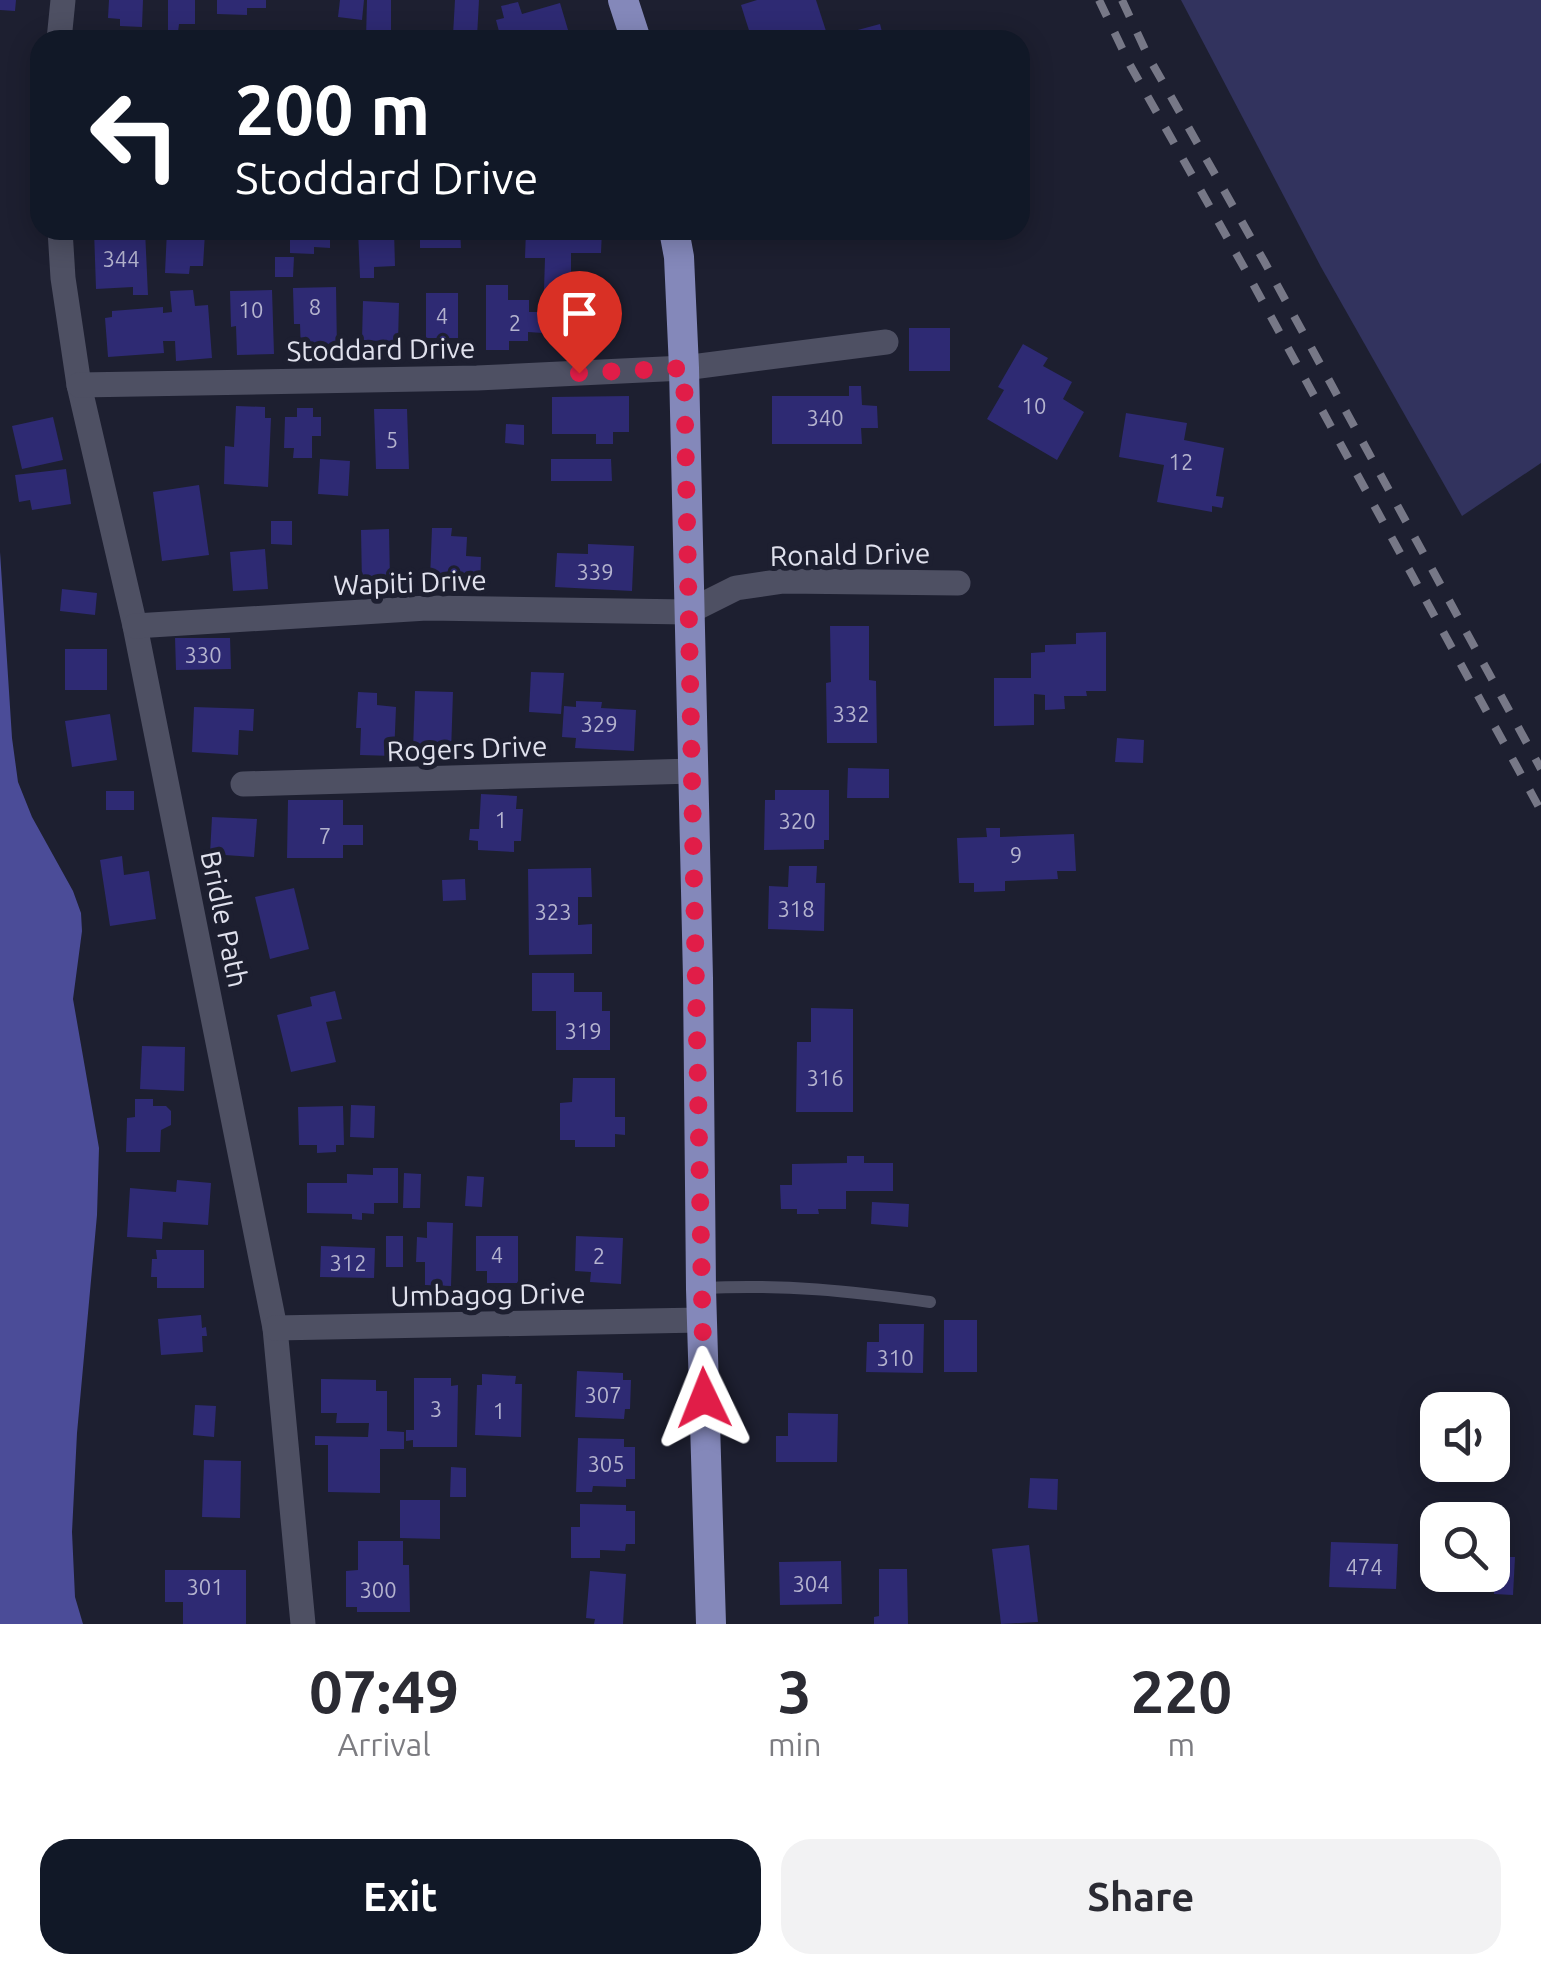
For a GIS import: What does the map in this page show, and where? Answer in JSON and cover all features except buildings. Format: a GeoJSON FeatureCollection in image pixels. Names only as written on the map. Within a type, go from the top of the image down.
{"type":"FeatureCollection","features":[{"type":"Feature","properties":{"kind":"main road"},"geometry":{"type":"LineString","coordinates":[[624,0],[633,30]]}},
{"type":"Feature","properties":{"kind":"main road"},"geometry":{"type":"LineString","coordinates":[[675,240],[684,368],[700,1288],[711,1624]]}},
{"type":"Feature","properties":{"kind":"street"},"geometry":{"type":"LineString","coordinates":[[59,30],[63,0]]}},
{"type":"Feature","properties":{"kind":"street","name":"Bridle Path"},"geometry":{"type":"LineString","coordinates":[[61,240],[80,385],[135,626],[275,1328],[303,1624]]}},
{"type":"Feature","properties":{"kind":"street","name":"Stoddard Drive"},"geometry":{"type":"LineString","coordinates":[[80,385],[477,378],[684,368],[886,342]]}},
{"type":"Feature","properties":{"kind":"street","name":"Ronald Drive"},"geometry":{"type":"LineString","coordinates":[[688,612],[736,588],[784,581],[958,583]]}},
{"type":"Feature","properties":{"kind":"street","name":"Wapiti Drive"},"geometry":{"type":"LineString","coordinates":[[135,626],[428,608],[688,612]]}},
{"type":"Feature","properties":{"kind":"street","name":"Rogers Drive"},"geometry":{"type":"LineString","coordinates":[[243,784],[693,771]]}},
{"type":"Feature","properties":{"kind":"street","name":"Umbagog Drive"},"geometry":{"type":"LineString","coordinates":[[275,1328],[701,1320]]}},
{"type":"Feature","properties":{"kind":"lane"},"geometry":{"type":"LineString","coordinates":[[700,1288],[764,1284],[930,1302]]}},
{"type":"Feature","properties":{"kind":"shaded area"},"geometry":{"type":"Polygon","coordinates":[[[1181,0],[1541,0],[1541,463],[1462,516],[1321,267],[1181,0]]]}},
{"type":"Feature","properties":{"kind":"shaded area"},"geometry":{"type":"Polygon","coordinates":[[[0,552],[18,782],[81,913],[73,999],[99,1148],[72,1532],[75,1597],[83,1624],[0,1624],[0,552]]]}},
{"type":"Feature","properties":{"kind":"railway"},"geometry":{"type":"LineString","coordinates":[[1099,0],[1130,65],[1541,811]]}},
{"type":"Feature","properties":{"kind":"railway"},"geometry":{"type":"LineString","coordinates":[[1122,0],[1148,56],[1541,769]]}},
{"type":"Feature","properties":{"kind":"route"},"geometry":{"type":"LineString","coordinates":[[579,373],[684,368],[704,1398]]}}]}
